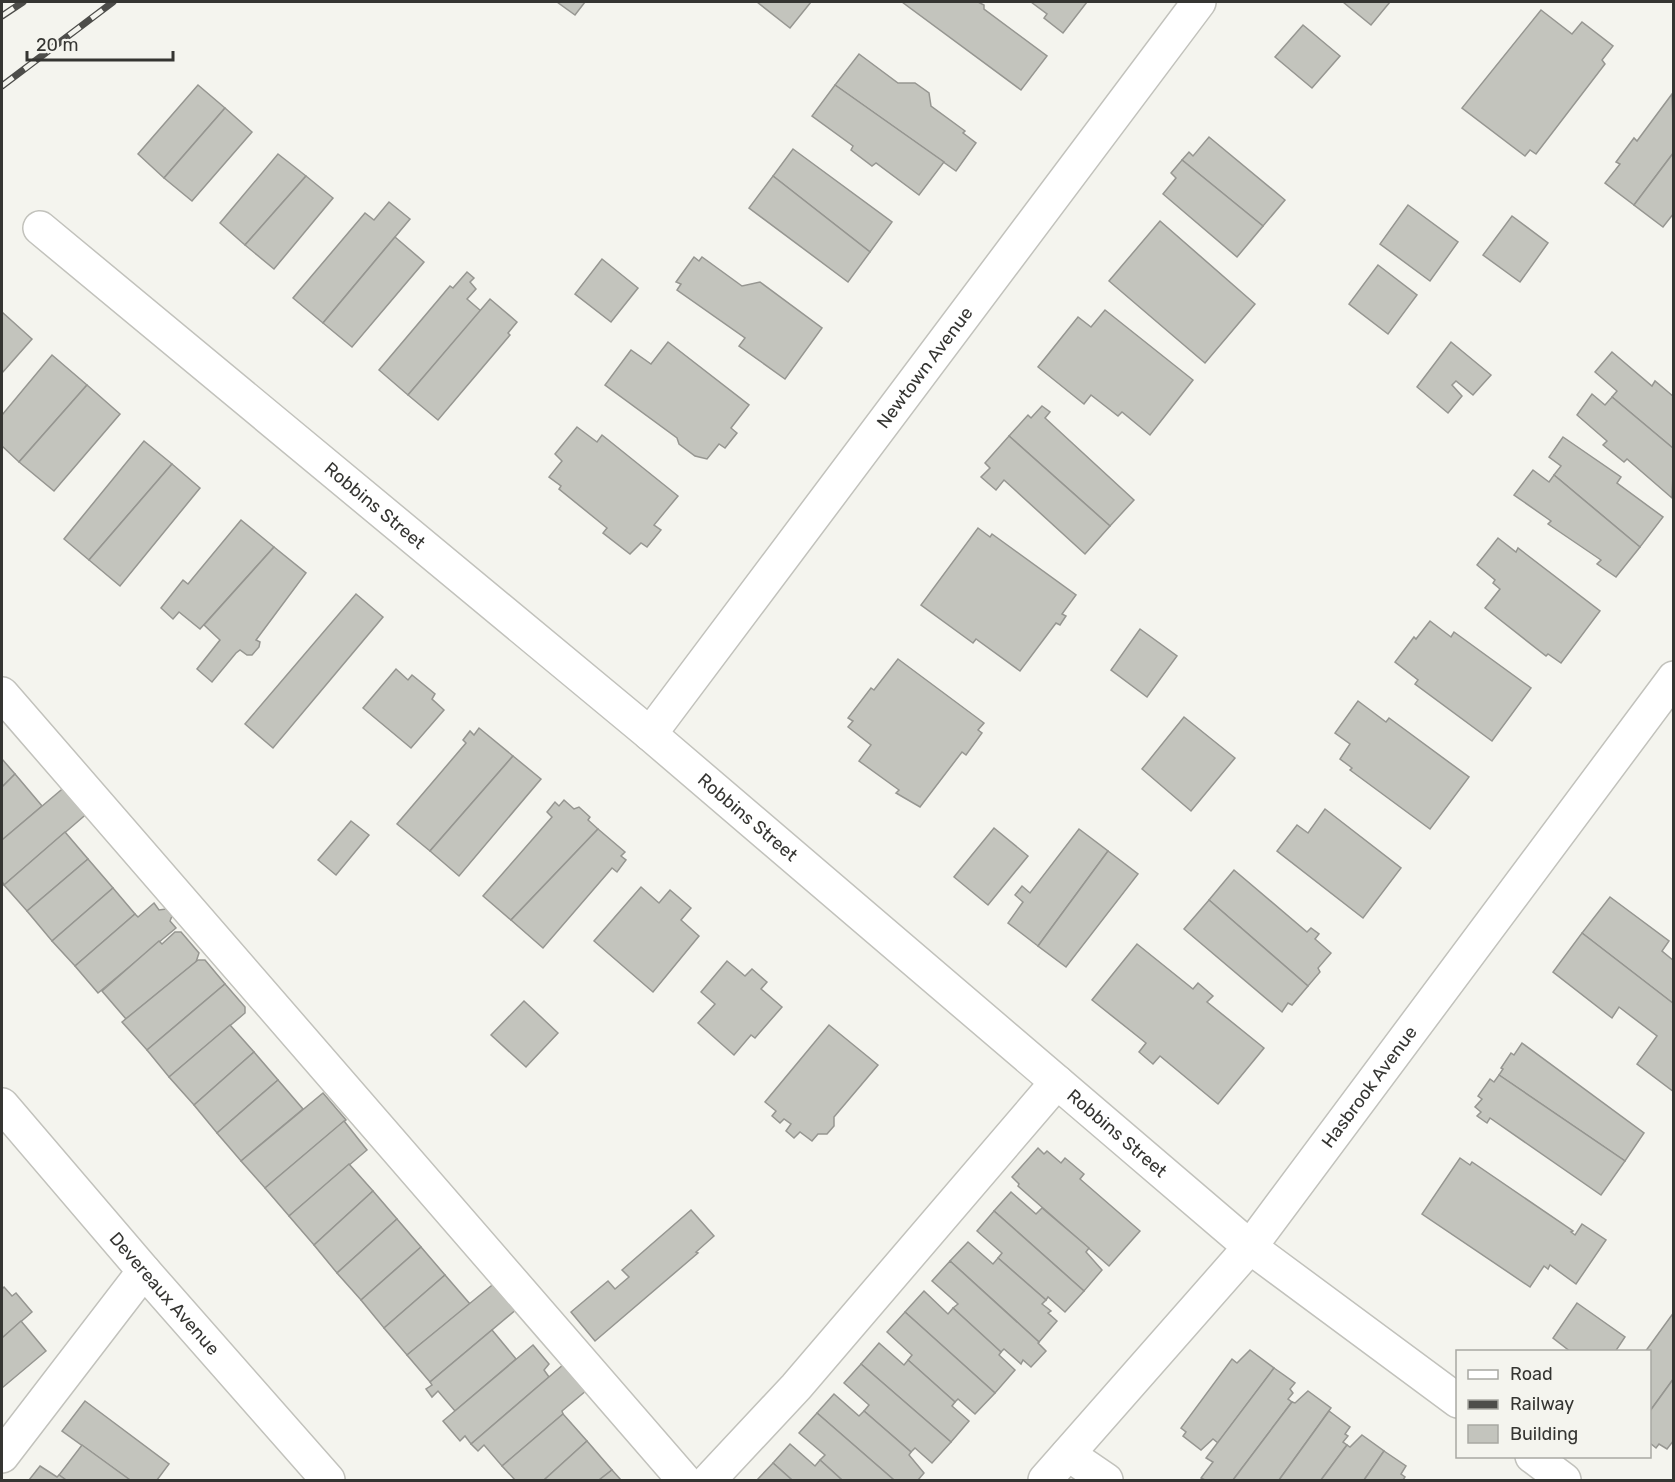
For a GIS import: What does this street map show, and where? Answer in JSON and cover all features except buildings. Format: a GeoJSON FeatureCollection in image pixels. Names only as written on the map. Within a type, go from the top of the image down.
{"type":"FeatureCollection","features":[{"type":"Feature","properties":{"kind":"street","name":"Newtown Avenue"},"geometry":{"type":"LineString","coordinates":[[650,734],[1199,2]]}},
{"type":"Feature","properties":{"kind":"street","name":"Robbins Street"},"geometry":{"type":"LineString","coordinates":[[40,228],[650,734],[1251,1247],[1456,1400]]}},
{"type":"Feature","properties":{"kind":"street","name":"Hasbrook Avenue"},"geometry":{"type":"LineString","coordinates":[[1045,1480],[1251,1247],[1674,678]]}},
{"type":"Feature","properties":{"kind":"street"},"geometry":{"type":"LineString","coordinates":[[2,694],[684,1480]]}},
{"type":"Feature","properties":{"kind":"street"},"geometry":{"type":"LineString","coordinates":[[710,1480],[796,1387],[1057,1082]]}},
{"type":"Feature","properties":{"kind":"street","name":"Devereaux Avenue"},"geometry":{"type":"LineString","coordinates":[[2,1105],[326,1480]]}},
{"type":"Feature","properties":{"kind":"street"},"geometry":{"type":"LineString","coordinates":[[2,1456],[144,1271]]}},
{"type":"Feature","properties":{"kind":"street"},"geometry":{"type":"LineString","coordinates":[[1068,1454],[1106,1480]]}},
{"type":"Feature","properties":{"kind":"street"},"geometry":{"type":"LineString","coordinates":[[1535,1458],[1564,1480]]}},
{"type":"Feature","properties":{"kind":"railway"},"geometry":{"type":"LineString","coordinates":[[2,16],[23,2]]}},
{"type":"Feature","properties":{"kind":"railway"},"geometry":{"type":"LineString","coordinates":[[2,86],[113,2]]}}]}
